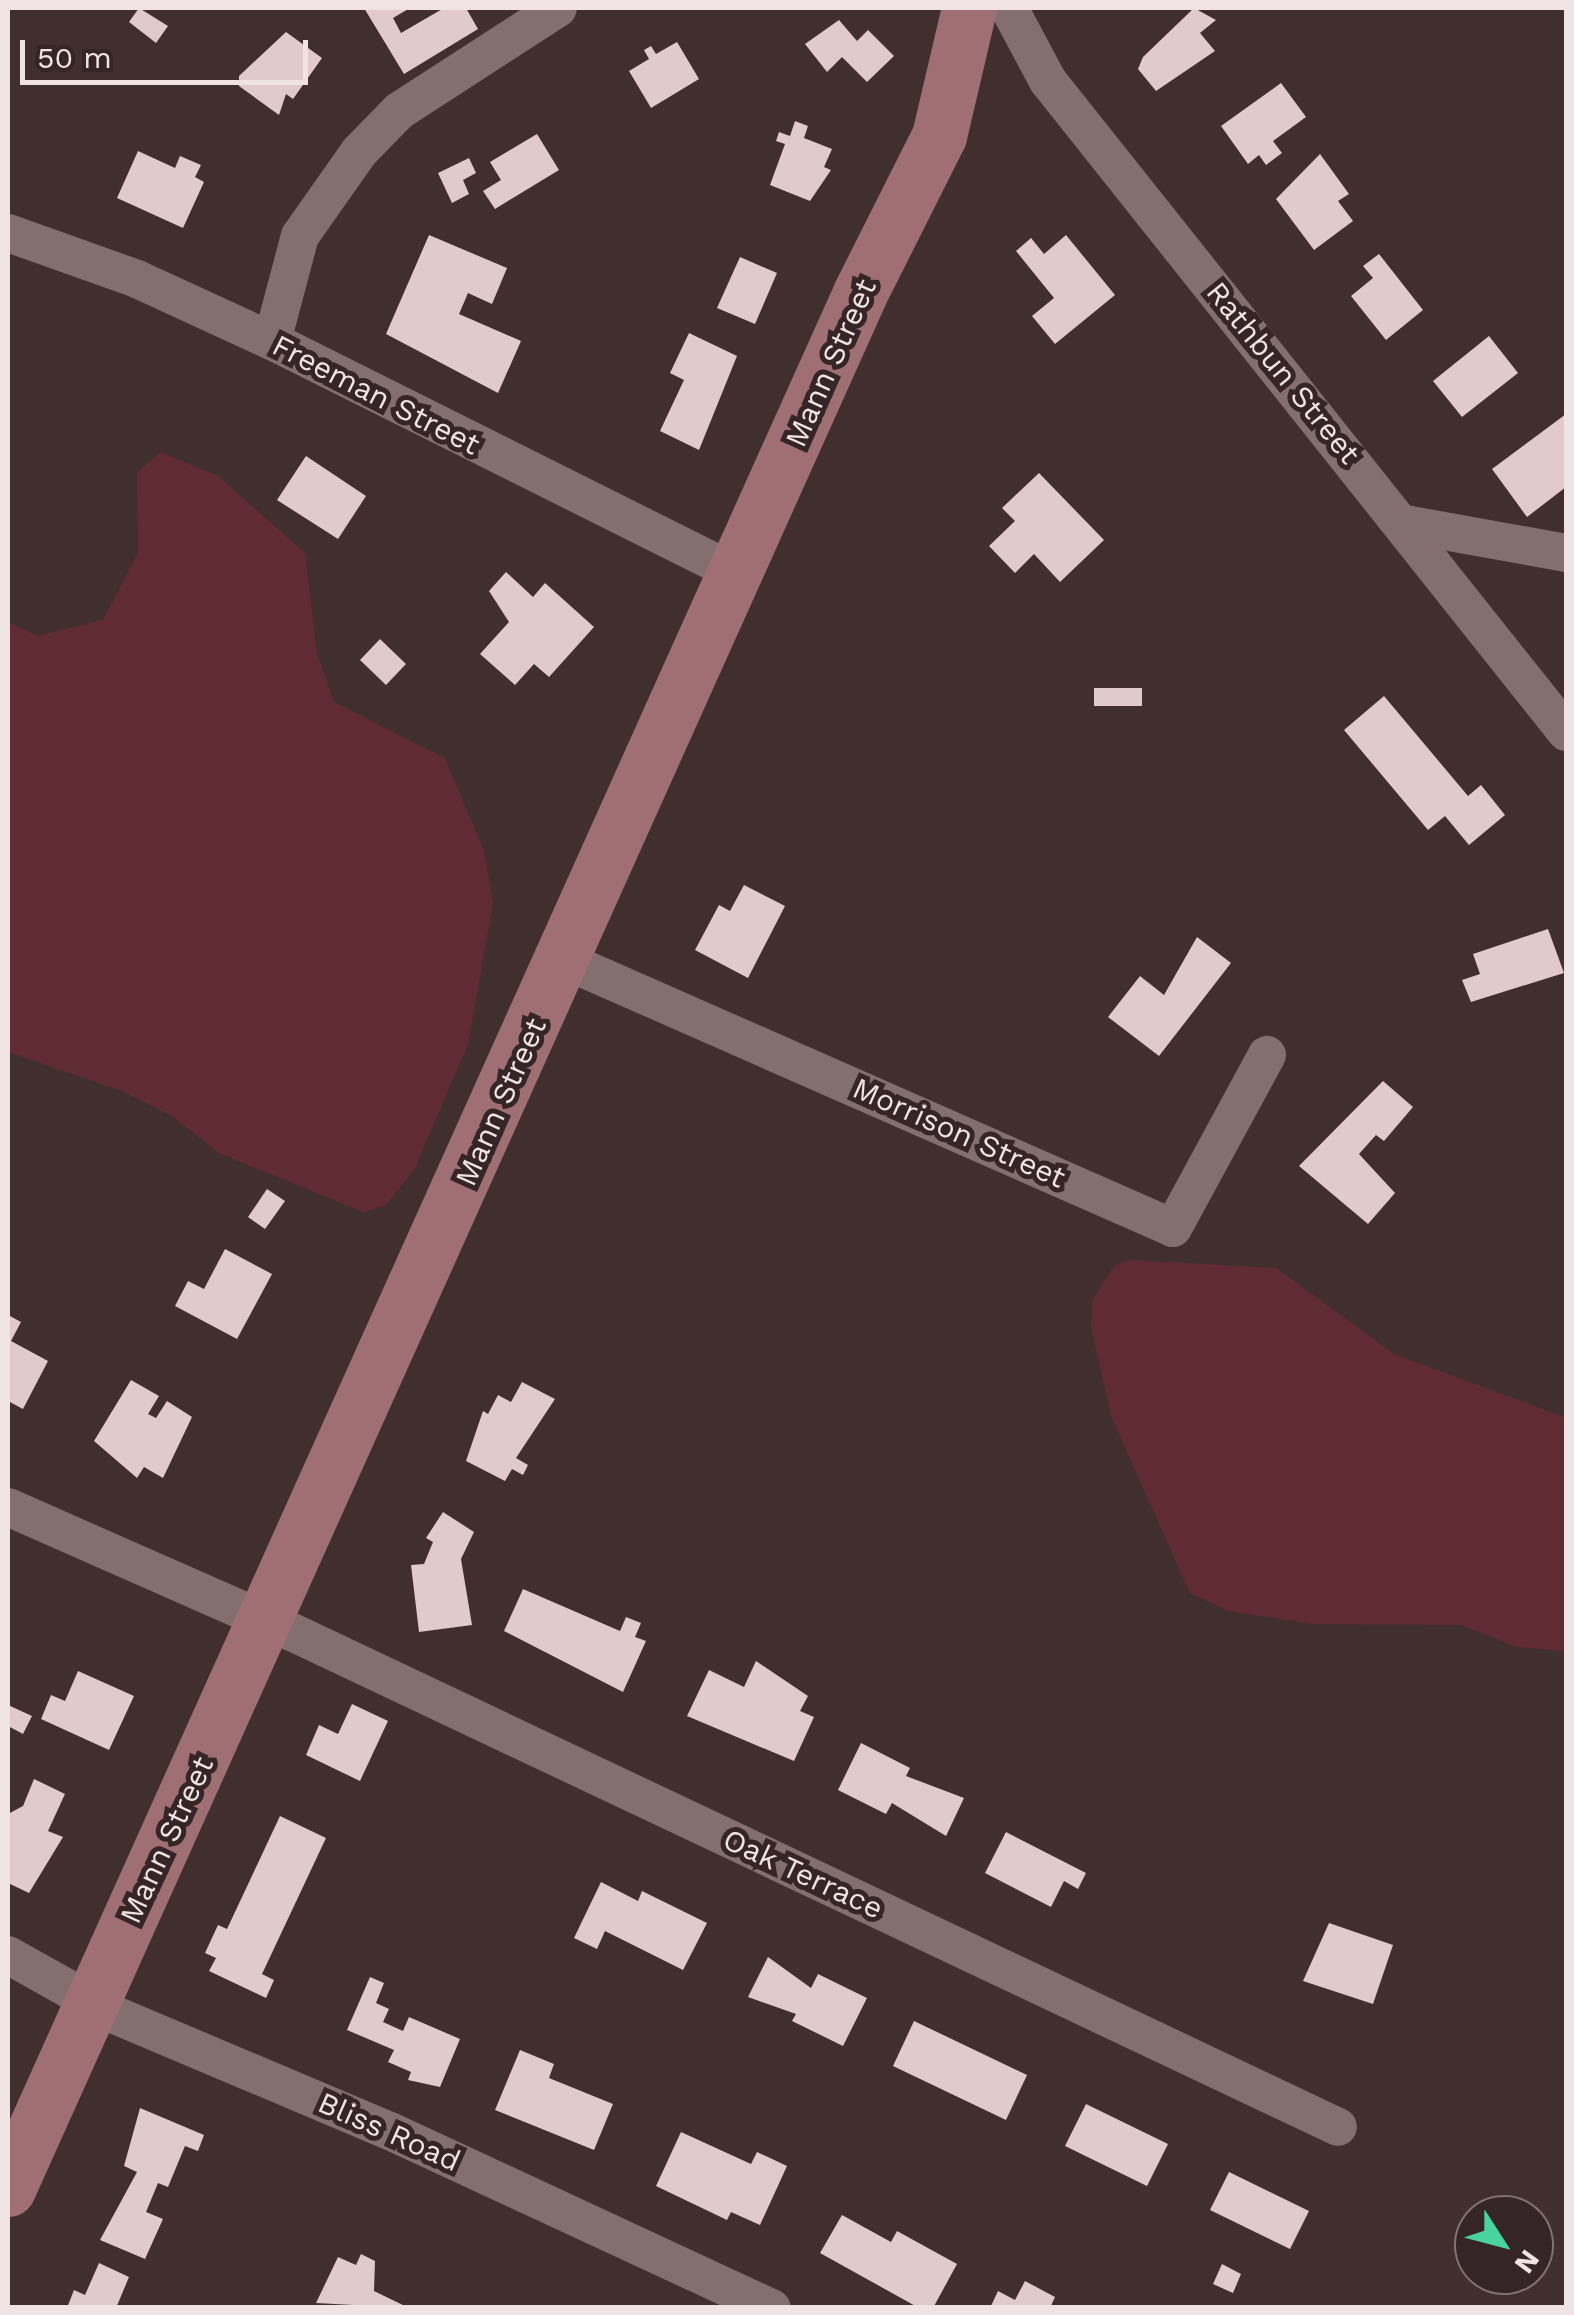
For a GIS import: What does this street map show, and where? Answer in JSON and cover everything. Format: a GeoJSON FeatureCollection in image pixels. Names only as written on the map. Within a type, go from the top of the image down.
{"type":"FeatureCollection","features":[{"type":"Feature","properties":{"kind":"street"},"geometry":{"type":"LineString","coordinates":[[272,342],[300,236],[359,152],[400,111],[558,8]]}},
{"type":"Feature","properties":{"kind":"street","name":"Mann Street"},"geometry":{"type":"LineString","coordinates":[[8,2189],[267,1623],[738,574],[860,293],[939,136],[969,8]]}},
{"type":"Feature","properties":{"kind":"street","name":"Rathbun Street"},"geometry":{"type":"LineString","coordinates":[[1009,8],[1048,81],[1405,524],[1566,732]]}},
{"type":"Feature","properties":{"kind":"street","name":"Freeman Street"},"geometry":{"type":"LineString","coordinates":[[8,233],[136,279],[272,342],[738,574]]}},
{"type":"Feature","properties":{"kind":"street"},"geometry":{"type":"LineString","coordinates":[[1405,524],[1566,553]]}},
{"type":"Feature","properties":{"kind":"street","name":"Morrison Street"},"geometry":{"type":"LineString","coordinates":[[564,960],[1173,1228],[1267,1055]]}},
{"type":"Feature","properties":{"kind":"street","name":"Oak Terrace"},"geometry":{"type":"LineString","coordinates":[[8,1507],[267,1623],[1338,2127]]}},
{"type":"Feature","properties":{"kind":"street","name":"Bliss Road"},"geometry":{"type":"LineString","coordinates":[[8,1956],[93,2001],[772,2308]]}},
{"type":"Feature","properties":{"kind":"shaded area"},"geometry":{"type":"Polygon","coordinates":[[[160,452],[218,476],[305,553],[317,654],[334,702],[445,758],[484,851],[493,903],[468,1044],[414,1170],[386,1205],[363,1212],[219,1153],[172,1116],[117,1089],[8,1052],[8,622],[38,636],[103,620],[138,553],[137,473],[160,452]]]}},
{"type":"Feature","properties":{"kind":"shaded area"},"geometry":{"type":"Polygon","coordinates":[[[1129,1260],[1276,1268],[1394,1354],[1566,1418],[1566,1651],[1517,1647],[1462,1625],[1314,1624],[1228,1611],[1190,1593],[1111,1416],[1091,1327],[1092,1301],[1114,1266],[1129,1260]]]}},
{"type":"Feature","properties":{"kind":"building"},"geometry":{"type":"Polygon","coordinates":[[[139,8],[168,26],[156,43],[129,22],[139,8]]]}},
{"type":"Feature","properties":{"kind":"building"},"geometry":{"type":"Polygon","coordinates":[[[364,8],[410,8],[393,18],[401,33],[444,8],[466,8],[478,29],[404,74],[364,8]]]}},
{"type":"Feature","properties":{"kind":"building"},"geometry":{"type":"Polygon","coordinates":[[[1194,8],[1216,20],[1200,33],[1215,51],[1156,91],[1138,69],[1143,57],[1194,8]]]}},
{"type":"Feature","properties":{"kind":"building"},"geometry":{"type":"Polygon","coordinates":[[[839,20],[857,41],[868,30],[894,56],[867,82],[842,57],[827,72],[805,44],[839,20]]]}},
{"type":"Feature","properties":{"kind":"building"},"geometry":{"type":"Polygon","coordinates":[[[286,32],[322,58],[293,99],[286,94],[279,115],[239,86],[239,76],[286,32]]]}},
{"type":"Feature","properties":{"kind":"building"},"geometry":{"type":"Polygon","coordinates":[[[677,42],[699,79],[651,108],[629,71],[649,59],[644,50],[651,46],[656,54],[677,42]]]}},
{"type":"Feature","properties":{"kind":"building"},"geometry":{"type":"Polygon","coordinates":[[[1281,83],[1306,117],[1273,141],[1282,153],[1266,165],[1259,155],[1248,164],[1221,126],[1281,83]]]}},
{"type":"Feature","properties":{"kind":"building"},"geometry":{"type":"Polygon","coordinates":[[[795,121],[808,126],[804,138],[832,149],[824,167],[831,170],[810,201],[770,185],[785,144],[776,141],[779,132],[790,136],[795,121]]]}},
{"type":"Feature","properties":{"kind":"building"},"geometry":{"type":"Polygon","coordinates":[[[537,134],[559,170],[495,209],[483,191],[501,180],[490,162],[537,134]]]}},
{"type":"Feature","properties":{"kind":"building"},"geometry":{"type":"Polygon","coordinates":[[[138,151],[175,168],[180,156],[201,165],[195,177],[204,182],[183,228],[117,198],[138,151]]]}},
{"type":"Feature","properties":{"kind":"building"},"geometry":{"type":"Polygon","coordinates":[[[1320,154],[1349,194],[1338,201],[1353,221],[1314,250],[1276,199],[1320,154]]]}},
{"type":"Feature","properties":{"kind":"building"},"geometry":{"type":"Polygon","coordinates":[[[469,158],[476,173],[463,180],[469,194],[452,203],[438,173],[469,158]]]}},
{"type":"Feature","properties":{"kind":"building"},"geometry":{"type":"Polygon","coordinates":[[[429,235],[507,268],[492,304],[468,293],[459,314],[521,341],[498,393],[386,334],[429,235]]]}},
{"type":"Feature","properties":{"kind":"building"},"geometry":{"type":"Polygon","coordinates":[[[1066,235],[1115,295],[1055,344],[1032,316],[1054,298],[1016,251],[1031,238],[1044,254],[1066,235]]]}},
{"type":"Feature","properties":{"kind":"building"},"geometry":{"type":"Polygon","coordinates":[[[1379,254],[1423,310],[1386,340],[1351,296],[1373,278],[1363,266],[1379,254]]]}},
{"type":"Feature","properties":{"kind":"building"},"geometry":{"type":"Polygon","coordinates":[[[740,257],[777,273],[755,324],[717,308],[740,257]]]}},
{"type":"Feature","properties":{"kind":"building"},"geometry":{"type":"Polygon","coordinates":[[[689,333],[737,356],[699,450],[660,431],[684,380],[670,373],[689,333]]]}},
{"type":"Feature","properties":{"kind":"building"},"geometry":{"type":"Polygon","coordinates":[[[1489,336],[1518,373],[1462,417],[1433,381],[1489,336]]]}},
{"type":"Feature","properties":{"kind":"building"},"geometry":{"type":"Polygon","coordinates":[[[1566,414],[1566,487],[1527,517],[1492,469],[1566,414]]]}},
{"type":"Feature","properties":{"kind":"building"},"geometry":{"type":"Polygon","coordinates":[[[306,456],[366,496],[338,539],[277,500],[306,456]]]}},
{"type":"Feature","properties":{"kind":"building"},"geometry":{"type":"Polygon","coordinates":[[[1039,473],[1104,540],[1060,582],[1034,554],[1015,573],[989,546],[1015,521],[1002,508],[1039,473]]]}},
{"type":"Feature","properties":{"kind":"building"},"geometry":{"type":"Polygon","coordinates":[[[506,572],[533,597],[545,583],[594,627],[549,677],[534,664],[515,685],[480,654],[509,622],[489,591],[506,572]]]}},
{"type":"Feature","properties":{"kind":"building"},"geometry":{"type":"Polygon","coordinates":[[[380,639],[406,664],[386,685],[360,660],[380,639]]]}},
{"type":"Feature","properties":{"kind":"building"},"geometry":{"type":"Polygon","coordinates":[[[1094,688],[1142,688],[1142,706],[1094,706],[1094,688]]]}},
{"type":"Feature","properties":{"kind":"building"},"geometry":{"type":"Polygon","coordinates":[[[1384,696],[1468,796],[1481,785],[1505,815],[1469,845],[1445,816],[1428,830],[1344,730],[1384,696]]]}},
{"type":"Feature","properties":{"kind":"building"},"geometry":{"type":"Polygon","coordinates":[[[744,885],[785,906],[748,978],[695,950],[719,905],[730,911],[744,885]]]}},
{"type":"Feature","properties":{"kind":"building"},"geometry":{"type":"Polygon","coordinates":[[[1548,929],[1564,973],[1471,1002],[1462,980],[1480,974],[1473,954],[1548,929]]]}},
{"type":"Feature","properties":{"kind":"building"},"geometry":{"type":"Polygon","coordinates":[[[1197,937],[1231,963],[1159,1056],[1108,1017],[1140,976],[1164,995],[1197,937]]]}},
{"type":"Feature","properties":{"kind":"building"},"geometry":{"type":"Polygon","coordinates":[[[1383,1081],[1413,1107],[1384,1141],[1376,1135],[1359,1154],[1395,1193],[1368,1224],[1299,1166],[1383,1081]]]}},
{"type":"Feature","properties":{"kind":"building"},"geometry":{"type":"Polygon","coordinates":[[[267,1189],[285,1201],[265,1229],[248,1217],[267,1189]]]}},
{"type":"Feature","properties":{"kind":"building"},"geometry":{"type":"Polygon","coordinates":[[[225,1249],[272,1274],[237,1339],[175,1306],[188,1281],[204,1289],[225,1249]]]}},
{"type":"Feature","properties":{"kind":"building"},"geometry":{"type":"Polygon","coordinates":[[[8,1315],[21,1322],[11,1341],[48,1361],[23,1409],[8,1401],[8,1315]]]}},
{"type":"Feature","properties":{"kind":"building"},"geometry":{"type":"Polygon","coordinates":[[[131,1380],[159,1396],[148,1414],[156,1418],[167,1401],[192,1417],[163,1478],[144,1467],[137,1478],[94,1441],[131,1380]]]}},
{"type":"Feature","properties":{"kind":"building"},"geometry":{"type":"Polygon","coordinates":[[[522,1382],[555,1399],[516,1458],[528,1465],[523,1475],[512,1469],[505,1481],[466,1461],[483,1411],[488,1414],[498,1395],[511,1402],[522,1382]]]}},
{"type":"Feature","properties":{"kind":"building"},"geometry":{"type":"Polygon","coordinates":[[[443,1512],[474,1532],[461,1559],[472,1625],[419,1632],[411,1565],[424,1564],[433,1542],[426,1538],[443,1512]]]}},
{"type":"Feature","properties":{"kind":"building"},"geometry":{"type":"Polygon","coordinates":[[[523,1589],[620,1631],[626,1617],[641,1623],[635,1637],[646,1641],[623,1692],[504,1631],[523,1589]]]}},
{"type":"Feature","properties":{"kind":"building"},"geometry":{"type":"Polygon","coordinates":[[[756,1661],[808,1696],[800,1711],[814,1717],[794,1761],[687,1716],[709,1670],[744,1687],[756,1661]]]}},
{"type":"Feature","properties":{"kind":"building"},"geometry":{"type":"Polygon","coordinates":[[[78,1671],[134,1696],[109,1750],[41,1719],[51,1695],[65,1701],[78,1671]]]}},
{"type":"Feature","properties":{"kind":"building"},"geometry":{"type":"Polygon","coordinates":[[[352,1704],[388,1721],[360,1781],[306,1755],[319,1725],[338,1734],[352,1704]]]}},
{"type":"Feature","properties":{"kind":"building"},"geometry":{"type":"Polygon","coordinates":[[[8,1705],[32,1716],[23,1734],[8,1726],[8,1705]]]}},
{"type":"Feature","properties":{"kind":"building"},"geometry":{"type":"Polygon","coordinates":[[[861,1743],[910,1768],[906,1776],[964,1798],[946,1836],[892,1803],[886,1814],[838,1790],[861,1743]]]}},
{"type":"Feature","properties":{"kind":"building"},"geometry":{"type":"Polygon","coordinates":[[[34,1779],[65,1794],[48,1831],[63,1837],[29,1893],[8,1883],[8,1814],[23,1806],[34,1779]]]}},
{"type":"Feature","properties":{"kind":"building"},"geometry":{"type":"Polygon","coordinates":[[[280,1816],[326,1838],[262,1974],[274,1980],[266,1998],[209,1971],[216,1958],[205,1953],[218,1925],[227,1929],[280,1816]]]}},
{"type":"Feature","properties":{"kind":"building"},"geometry":{"type":"Polygon","coordinates":[[[1006,1832],[1086,1873],[1078,1889],[1064,1881],[1051,1907],[985,1873],[1006,1832]]]}},
{"type":"Feature","properties":{"kind":"building"},"geometry":{"type":"Polygon","coordinates":[[[601,1882],[638,1901],[642,1891],[707,1923],[683,1970],[605,1931],[597,1949],[574,1938],[601,1882]]]}},
{"type":"Feature","properties":{"kind":"building"},"geometry":{"type":"Polygon","coordinates":[[[1329,1923],[1393,1945],[1373,2004],[1303,1981],[1329,1923]]]}},
{"type":"Feature","properties":{"kind":"building"},"geometry":{"type":"Polygon","coordinates":[[[768,1957],[811,1988],[818,1974],[867,1998],[843,2046],[792,2021],[796,2014],[748,1997],[768,1957]]]}},
{"type":"Feature","properties":{"kind":"building"},"geometry":{"type":"Polygon","coordinates":[[[370,1977],[384,1983],[376,2003],[389,2009],[383,2022],[403,2031],[409,2017],[460,2039],[440,2087],[408,2080],[411,2072],[388,2062],[394,2050],[347,2030],[370,1977]]]}},
{"type":"Feature","properties":{"kind":"building"},"geometry":{"type":"Polygon","coordinates":[[[914,2021],[1027,2075],[1006,2120],[893,2066],[914,2021]]]}},
{"type":"Feature","properties":{"kind":"building"},"geometry":{"type":"Polygon","coordinates":[[[520,2050],[554,2064],[549,2078],[613,2104],[594,2150],[495,2110],[520,2050]]]}},
{"type":"Feature","properties":{"kind":"building"},"geometry":{"type":"Polygon","coordinates":[[[1086,2104],[1168,2144],[1147,2186],[1065,2146],[1086,2104]]]}},
{"type":"Feature","properties":{"kind":"building"},"geometry":{"type":"Polygon","coordinates":[[[140,2108],[204,2135],[198,2151],[185,2146],[168,2187],[158,2183],[146,2212],[163,2219],[145,2259],[100,2240],[137,2172],[124,2166],[140,2108]]]}},
{"type":"Feature","properties":{"kind":"building"},"geometry":{"type":"Polygon","coordinates":[[[681,2132],[751,2164],[757,2152],[787,2166],[760,2225],[731,2212],[727,2220],[656,2186],[681,2132]]]}},
{"type":"Feature","properties":{"kind":"building"},"geometry":{"type":"Polygon","coordinates":[[[1229,2172],[1309,2211],[1290,2249],[1210,2210],[1229,2172]]]}},
{"type":"Feature","properties":{"kind":"building"},"geometry":{"type":"Polygon","coordinates":[[[842,2215],[891,2242],[897,2231],[957,2264],[933,2308],[919,2308],[820,2253],[842,2215]]]}},
{"type":"Feature","properties":{"kind":"building"},"geometry":{"type":"Polygon","coordinates":[[[361,2254],[375,2261],[374,2291],[409,2308],[316,2303],[338,2257],[356,2265],[361,2254]]]}},
{"type":"Feature","properties":{"kind":"building"},"geometry":{"type":"Polygon","coordinates":[[[99,2263],[129,2277],[116,2308],[67,2308],[74,2290],[85,2295],[99,2263]]]}},
{"type":"Feature","properties":{"kind":"building"},"geometry":{"type":"Polygon","coordinates":[[[1222,2264],[1241,2274],[1233,2293],[1213,2284],[1222,2264]]]}},
{"type":"Feature","properties":{"kind":"building"},"geometry":{"type":"Polygon","coordinates":[[[1025,2281],[1055,2297],[1050,2308],[990,2308],[998,2291],[1015,2300],[1025,2281]]]}}]}
